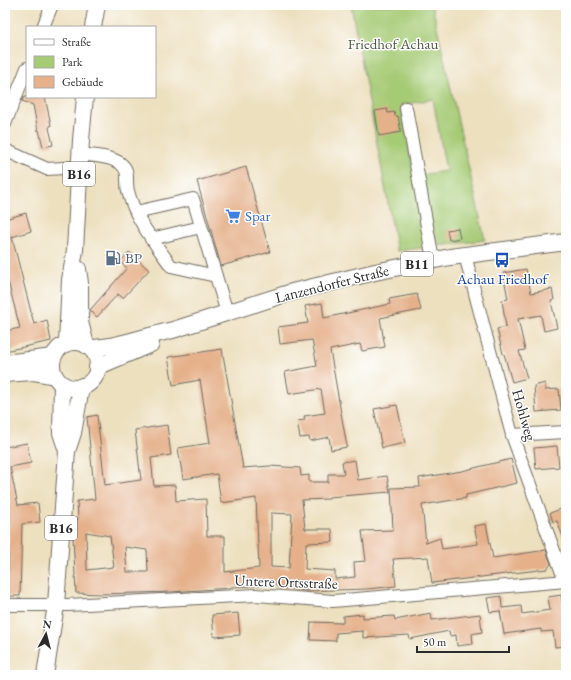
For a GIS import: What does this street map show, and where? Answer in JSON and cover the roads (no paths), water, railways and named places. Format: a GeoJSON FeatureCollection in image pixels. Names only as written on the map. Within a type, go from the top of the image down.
{"type":"FeatureCollection","features":[{"type":"Feature","properties":{"kind":"main road","name":"B16"},"geometry":{"type":"LineString","coordinates":[[67,343],[70,280],[75,250],[85,98]]}},
{"type":"Feature","properties":{"kind":"main road","name":"Lanzendorfer Straße"},"geometry":{"type":"LineString","coordinates":[[173,330],[292,292],[375,272],[433,260],[566,242]]}},
{"type":"Feature","properties":{"kind":"main road","name":"B16"},"geometry":{"type":"LineString","coordinates":[[75,250],[80,283],[80,322],[88,346]]}},
{"type":"Feature","properties":{"kind":"main road","name":"B11"},"geometry":{"type":"LineString","coordinates":[[67,343],[76,342],[88,346],[116,346],[153,334],[173,330]]}},
{"type":"Feature","properties":{"kind":"main road","name":"B11"},"geometry":{"type":"LineString","coordinates":[[97,367],[156,342],[173,330]]}},
{"type":"Feature","properties":{"kind":"main road"},"geometry":{"type":"LineString","coordinates":[[58,380],[52,368],[53,356],[58,348],[67,343]]}},
{"type":"Feature","properties":{"kind":"main road"},"geometry":{"type":"LineString","coordinates":[[5,374],[33,372],[58,380],[72,387],[82,386],[92,379],[97,367],[95,355],[88,346]]}},
{"type":"Feature","properties":{"kind":"main road"},"geometry":{"type":"LineString","coordinates":[[5,363],[53,356]]}},
{"type":"Feature","properties":{"kind":"main road","name":"B16"},"geometry":{"type":"LineString","coordinates":[[58,380],[61,433],[67,451]]}},
{"type":"Feature","properties":{"kind":"main road","name":"B16"},"geometry":{"type":"LineString","coordinates":[[45,675],[56,605],[67,451],[74,433],[82,386]]}},
{"type":"Feature","properties":{"kind":"street"},"geometry":{"type":"LineString","coordinates":[[43,26],[52,5]]}},
{"type":"Feature","properties":{"kind":"street"},"geometry":{"type":"LineString","coordinates":[[5,124],[26,71]]}},
{"type":"Feature","properties":{"kind":"street"},"geometry":{"type":"LineString","coordinates":[[406,108],[433,260]]}},
{"type":"Feature","properties":{"kind":"street"},"geometry":{"type":"LineString","coordinates":[[5,150],[47,169],[80,160],[110,159],[120,163],[127,172],[127,190],[136,212],[151,239],[172,266],[216,276]]}},
{"type":"Feature","properties":{"kind":"street"},"geometry":{"type":"LineString","coordinates":[[136,212],[193,199],[227,313]]}},
{"type":"Feature","properties":{"kind":"street"},"geometry":{"type":"LineString","coordinates":[[151,239],[201,227]]}},
{"type":"Feature","properties":{"kind":"street","name":"Hohlweg"},"geometry":{"type":"LineString","coordinates":[[465,255],[512,435],[566,581]]}},
{"type":"Feature","properties":{"kind":"street"},"geometry":{"type":"LineString","coordinates":[[512,435],[566,432]]}},
{"type":"Feature","properties":{"kind":"street","name":"Untere Ortsstraße"},"geometry":{"type":"LineString","coordinates":[[5,605],[56,605],[256,594],[333,601],[566,581]]}},
{"type":"Feature","properties":{"kind":"place","name":"Spar"},"geometry":{"type":"Point","coordinates":[233,216]}},
{"type":"Feature","properties":{"kind":"place","name":"BP"},"geometry":{"type":"Point","coordinates":[113,258]}},
{"type":"Feature","properties":{"kind":"place","name":"Achau Friedhof"},"geometry":{"type":"Point","coordinates":[502,260]}},
{"type":"Feature","properties":{"kind":"park label","name":"Friedhof Achau"},"geometry":{"type":"Point","coordinates":[393,44]}}]}
